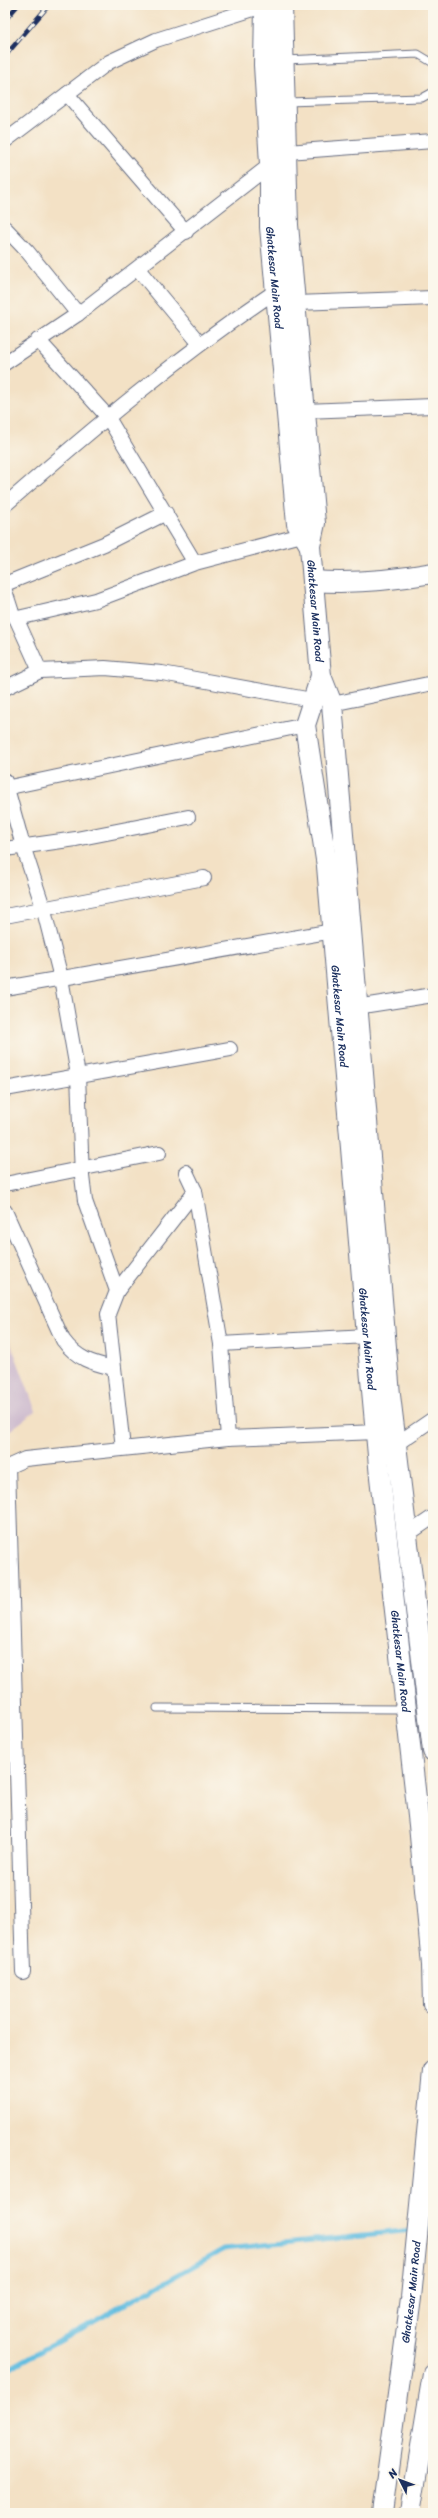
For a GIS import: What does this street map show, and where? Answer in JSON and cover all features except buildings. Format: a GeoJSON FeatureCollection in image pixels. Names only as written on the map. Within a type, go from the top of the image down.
{"type":"FeatureCollection","features":[{"type":"Feature","properties":{"kind":"main road","name":"Ghatkesar Main Road"},"geometry":{"type":"LineString","coordinates":[[265,5],[264,65],[270,164],[270,227],[297,524],[306,540],[313,581],[321,676],[332,704],[366,1336],[432,1965],[433,2004]]}},
{"type":"Feature","properties":{"kind":"main road","name":"Ghatkesar Main Road"},"geometry":{"type":"LineString","coordinates":[[282,5],[286,102],[288,225],[315,523],[306,540]]}},
{"type":"Feature","properties":{"kind":"main road"},"geometry":{"type":"LineString","coordinates":[[313,581],[335,582],[392,580],[433,573]]}},
{"type":"Feature","properties":{"kind":"main road","name":"Ghatkesar Main Road"},"geometry":{"type":"LineString","coordinates":[[321,676],[305,725],[327,866],[333,931],[348,1007],[405,1536],[433,1751]]}},
{"type":"Feature","properties":{"kind":"main road"},"geometry":{"type":"LineString","coordinates":[[408,1733],[431,1728]]}},
{"type":"Feature","properties":{"kind":"main road","name":"Ghatkesar Main Road"},"geometry":{"type":"LineString","coordinates":[[382,2513],[411,2298],[433,2071]]}},
{"type":"Feature","properties":{"kind":"main road"},"geometry":{"type":"LineString","coordinates":[[410,2513],[433,2374]]}},
{"type":"Feature","properties":{"kind":"street"},"geometry":{"type":"LineString","coordinates":[[5,141],[109,62],[156,40],[265,5]]}},
{"type":"Feature","properties":{"kind":"street"},"geometry":{"type":"LineString","coordinates":[[68,94],[186,232]]}},
{"type":"Feature","properties":{"kind":"street"},"geometry":{"type":"LineString","coordinates":[[5,363],[78,314],[186,232],[287,152],[433,141]]}},
{"type":"Feature","properties":{"kind":"street"},"geometry":{"type":"LineString","coordinates":[[5,228],[27,251],[78,314]]}},
{"type":"Feature","properties":{"kind":"street"},"geometry":{"type":"LineString","coordinates":[[138,269],[200,344]]}},
{"type":"Feature","properties":{"kind":"street"},"geometry":{"type":"LineString","coordinates":[[5,505],[107,416],[200,344],[276,291]]}},
{"type":"Feature","properties":{"kind":"street"},"geometry":{"type":"LineString","coordinates":[[296,303],[433,298]]}},
{"type":"Feature","properties":{"kind":"street"},"geometry":{"type":"LineString","coordinates":[[38,340],[107,416],[195,563]]}},
{"type":"Feature","properties":{"kind":"street"},"geometry":{"type":"LineString","coordinates":[[305,411],[433,406]]}},
{"type":"Feature","properties":{"kind":"street"},"geometry":{"type":"LineString","coordinates":[[5,584],[104,544],[166,513]]}},
{"type":"Feature","properties":{"kind":"street"},"geometry":{"type":"LineString","coordinates":[[16,618],[96,600],[195,563],[306,540]]}},
{"type":"Feature","properties":{"kind":"street"},"geometry":{"type":"LineString","coordinates":[[5,591],[13,616],[16,618],[40,671]]}},
{"type":"Feature","properties":{"kind":"street"},"geometry":{"type":"LineString","coordinates":[[5,688],[40,671],[105,668],[162,672],[312,700]]}},
{"type":"Feature","properties":{"kind":"street"},"geometry":{"type":"LineString","coordinates":[[332,704],[433,683]]}},
{"type":"Feature","properties":{"kind":"street"},"geometry":{"type":"LineString","coordinates":[[117,1291],[85,1201],[82,1170],[78,1075],[61,978],[44,907],[22,846],[6,786],[305,725]]}},
{"type":"Feature","properties":{"kind":"street"},"geometry":{"type":"LineString","coordinates":[[5,849],[76,839],[188,817]]}},
{"type":"Feature","properties":{"kind":"street"},"geometry":{"type":"LineString","coordinates":[[5,916],[44,907],[204,878]]}},
{"type":"Feature","properties":{"kind":"street"},"geometry":{"type":"LineString","coordinates":[[5,988],[333,931]]}},
{"type":"Feature","properties":{"kind":"street"},"geometry":{"type":"LineString","coordinates":[[348,1007],[433,995]]}},
{"type":"Feature","properties":{"kind":"street"},"geometry":{"type":"LineString","coordinates":[[5,1089],[230,1049]]}},
{"type":"Feature","properties":{"kind":"street"},"geometry":{"type":"LineString","coordinates":[[5,1184],[82,1170],[158,1152]]}},
{"type":"Feature","properties":{"kind":"street"},"geometry":{"type":"LineString","coordinates":[[186,1172],[195,1191],[221,1344],[228,1438]]}},
{"type":"Feature","properties":{"kind":"street"},"geometry":{"type":"LineString","coordinates":[[123,1448],[108,1314],[117,1291],[195,1191]]}},
{"type":"Feature","properties":{"kind":"street"},"geometry":{"type":"LineString","coordinates":[[5,1211],[63,1340],[77,1356],[89,1362],[113,1368]]}},
{"type":"Feature","properties":{"kind":"street"},"geometry":{"type":"LineString","coordinates":[[221,1344],[366,1336]]}},
{"type":"Feature","properties":{"kind":"street"},"geometry":{"type":"LineString","coordinates":[[395,1445],[433,1419]]}},
{"type":"Feature","properties":{"kind":"street"},"geometry":{"type":"LineString","coordinates":[[23,1972],[10,1720],[6,1467],[25,1459],[228,1438],[376,1432]]}},
{"type":"Feature","properties":{"kind":"street"},"geometry":{"type":"LineString","coordinates":[[405,1536],[433,1517]]}},
{"type":"Feature","properties":{"kind":"lane"},"geometry":{"type":"LineString","coordinates":[[284,60],[418,54],[433,63]]}},
{"type":"Feature","properties":{"kind":"lane"},"geometry":{"type":"LineString","coordinates":[[286,102],[422,98],[433,92]]}},
{"type":"Feature","properties":{"kind":"lane"},"geometry":{"type":"LineString","coordinates":[[157,1708],[405,1709]]}},
{"type":"Feature","properties":{"kind":"shaded area"},"geometry":{"type":"Polygon","coordinates":[[[5,1328],[36,1411],[5,1434],[5,1328]]]}},
{"type":"Feature","properties":{"kind":"waterway"},"geometry":{"type":"LineString","coordinates":[[421,2229],[433,2228]]}},
{"type":"Feature","properties":{"kind":"waterway"},"geometry":{"type":"LineString","coordinates":[[5,2371],[224,2249],[413,2230]]}},
{"type":"Feature","properties":{"kind":"railway"},"geometry":{"type":"LineString","coordinates":[[5,20],[18,5]]}},
{"type":"Feature","properties":{"kind":"railway"},"geometry":{"type":"LineString","coordinates":[[5,56],[49,5]]}}]}
